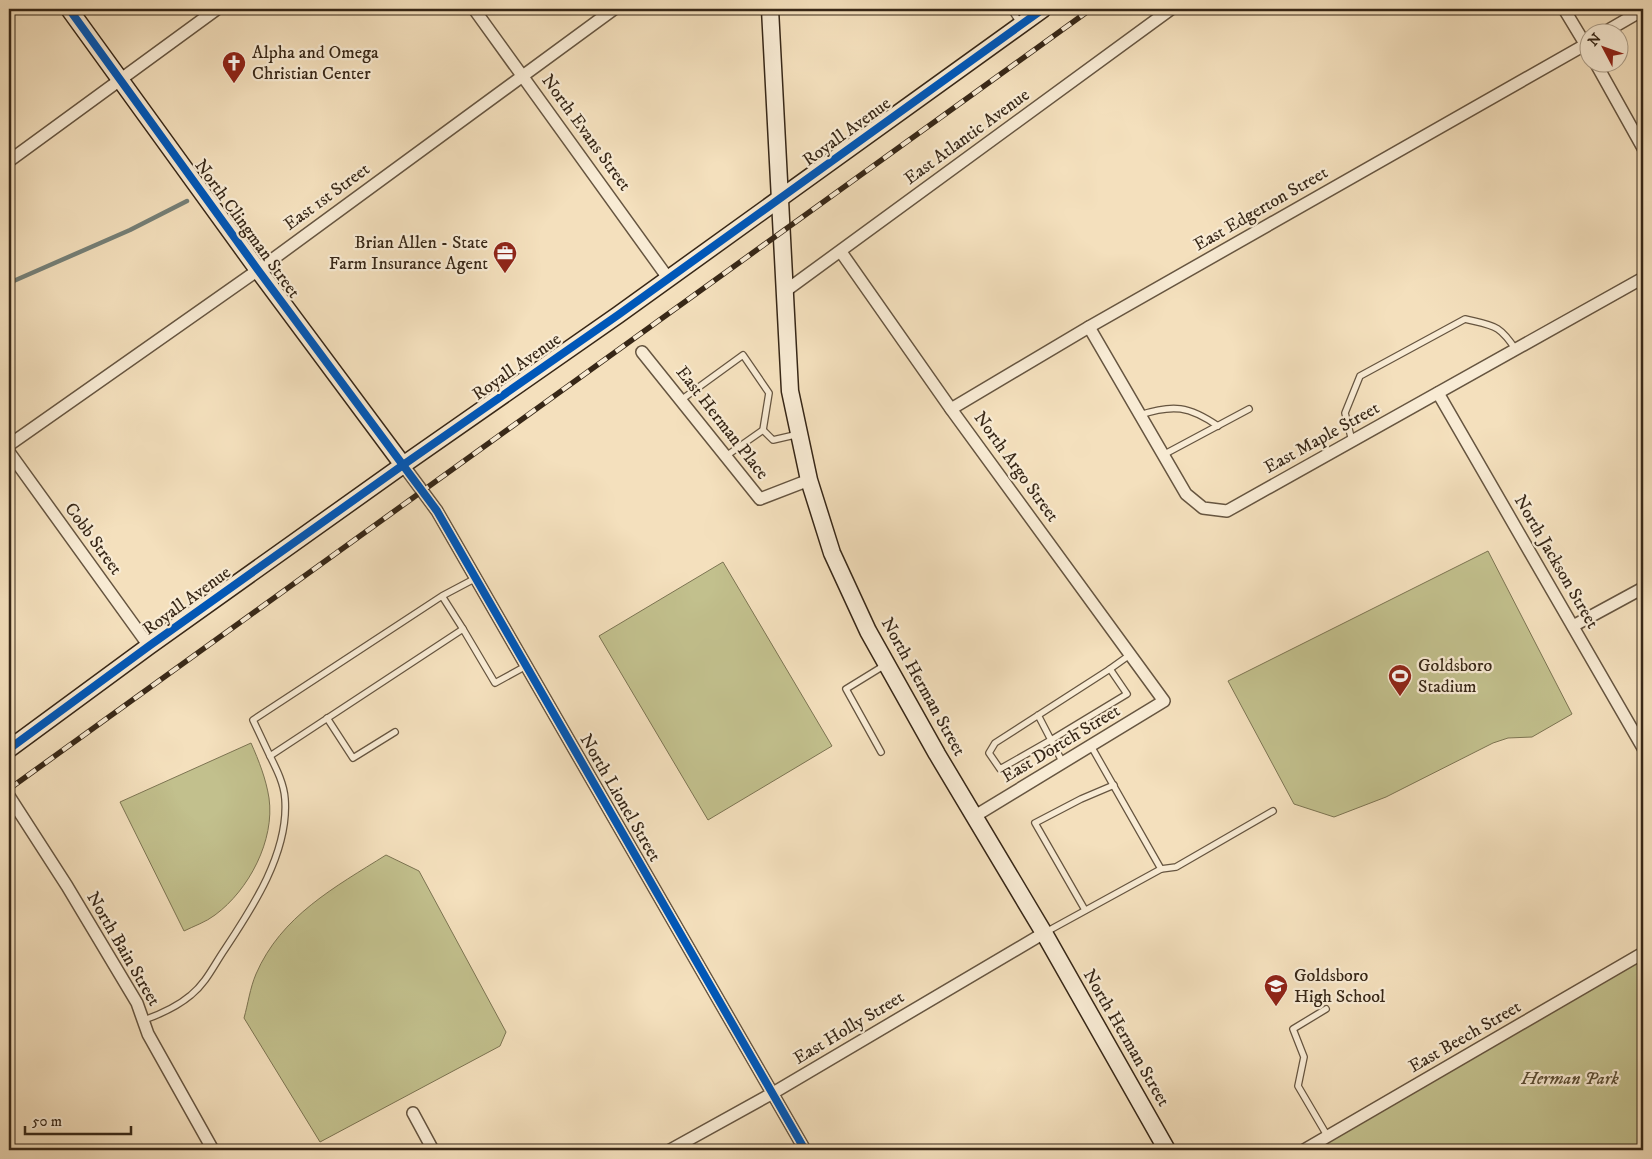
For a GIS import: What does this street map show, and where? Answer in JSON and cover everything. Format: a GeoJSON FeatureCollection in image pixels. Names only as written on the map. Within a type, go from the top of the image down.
{"type":"FeatureCollection","features":[{"type":"Feature","properties":{"kind":"street","name":"North Clingman Street"},"geometry":{"type":"LineString","coordinates":[[69,9],[258,270],[403,464]]}},
{"type":"Feature","properties":{"kind":"street"},"geometry":{"type":"LineString","coordinates":[[9,161],[217,9]]}},
{"type":"Feature","properties":{"kind":"street","name":"North Evans Street"},"geometry":{"type":"LineString","coordinates":[[474,9],[668,278]]}},
{"type":"Feature","properties":{"kind":"street","name":"East 1st Street"},"geometry":{"type":"LineString","coordinates":[[9,445],[258,270],[614,9]]}},
{"type":"Feature","properties":{"kind":"street","name":"North Herman Street"},"geometry":{"type":"LineString","coordinates":[[770,9],[790,391],[808,480],[832,553],[868,631],[886,664],[937,754],[1044,933],[1167,1150]]}},
{"type":"Feature","properties":{"kind":"street","name":"Royall Avenue"},"geometry":{"type":"LineString","coordinates":[[9,749],[403,464],[618,315],[1043,9]]}},
{"type":"Feature","properties":{"kind":"street","name":"East Atlantic Avenue"},"geometry":{"type":"LineString","coordinates":[[784,292],[1171,9]]}},
{"type":"Feature","properties":{"kind":"street"},"geometry":{"type":"LineString","coordinates":[[1564,9],[1580,34]]}},
{"type":"Feature","properties":{"kind":"street"},"geometry":{"type":"LineString","coordinates":[[1622,22],[1643,10]]}},
{"type":"Feature","properties":{"kind":"street","name":"East Edgerton Street"},"geometry":{"type":"LineString","coordinates":[[951,409],[1089,327],[1580,51]]}},
{"type":"Feature","properties":{"kind":"street"},"geometry":{"type":"LineString","coordinates":[[1601,72],[1643,148]]}},
{"type":"Feature","properties":{"kind":"street","name":"North Argo Street"},"geometry":{"type":"LineString","coordinates":[[841,252],[951,409],[1131,654],[1164,702]]}},
{"type":"Feature","properties":{"kind":"street","name":"East Maple Street"},"geometry":{"type":"LineString","coordinates":[[1089,327],[1186,494],[1203,508],[1227,511],[1643,278]]}},
{"type":"Feature","properties":{"kind":"street","name":"East Herman Place"},"geometry":{"type":"LineString","coordinates":[[642,352],[760,499],[808,480]]}},
{"type":"Feature","properties":{"kind":"street","name":"North Jackson Street"},"geometry":{"type":"LineString","coordinates":[[1438,393],[1643,748]]}},
{"type":"Feature","properties":{"kind":"street","name":"Cobb Street"},"geometry":{"type":"LineString","coordinates":[[9,452],[149,646]]}},
{"type":"Feature","properties":{"kind":"street","name":"North Lionel Street"},"geometry":{"type":"LineString","coordinates":[[403,464],[437,511],[805,1150]]}},
{"type":"Feature","properties":{"kind":"street"},"geometry":{"type":"LineString","coordinates":[[1573,626],[1643,588]]}},
{"type":"Feature","properties":{"kind":"street","name":"East Dortch Street"},"geometry":{"type":"LineString","coordinates":[[975,816],[1164,702]]}},
{"type":"Feature","properties":{"kind":"street","name":"North Bain Street"},"geometry":{"type":"LineString","coordinates":[[9,796],[137,1003],[148,1034],[214,1150]]}},
{"type":"Feature","properties":{"kind":"street","name":"East Holly Street"},"geometry":{"type":"LineString","coordinates":[[670,1150],[773,1093],[1044,933]]}},
{"type":"Feature","properties":{"kind":"street","name":"East Beech Street"},"geometry":{"type":"LineString","coordinates":[[1304,1150],[1643,953]]}},
{"type":"Feature","properties":{"kind":"street"},"geometry":{"type":"LineString","coordinates":[[413,1113],[434,1150]]}},
{"type":"Feature","properties":{"kind":"lane"},"geometry":{"type":"LineString","coordinates":[[1011,9],[1021,24]]}},
{"type":"Feature","properties":{"kind":"lane"},"geometry":{"type":"LineString","coordinates":[[1352,441],[1345,413],[1360,376],[1466,318],[1496,327],[1506,336],[1516,350]]}},
{"type":"Feature","properties":{"kind":"lane"},"geometry":{"type":"LineString","coordinates":[[681,400],[743,355],[769,393],[764,430],[726,456]]}},
{"type":"Feature","properties":{"kind":"lane"},"geometry":{"type":"LineString","coordinates":[[1140,415],[1160,408],[1179,408],[1202,415],[1218,426]]}},
{"type":"Feature","properties":{"kind":"lane"},"geometry":{"type":"LineString","coordinates":[[1163,455],[1249,409]]}},
{"type":"Feature","properties":{"kind":"lane"},"geometry":{"type":"LineString","coordinates":[[764,430],[773,440],[799,434]]}},
{"type":"Feature","properties":{"kind":"lane"},"geometry":{"type":"LineString","coordinates":[[144,1020],[162,1014],[190,996],[203,984],[250,913],[284,832],[285,799],[280,775],[252,720],[442,596],[476,578]]}},
{"type":"Feature","properties":{"kind":"lane"},"geometry":{"type":"LineString","coordinates":[[442,596],[496,682],[527,666]]}},
{"type":"Feature","properties":{"kind":"lane"},"geometry":{"type":"LineString","coordinates":[[270,756],[463,629]]}},
{"type":"Feature","properties":{"kind":"lane"},"geometry":{"type":"LineString","coordinates":[[1110,669],[1126,694],[1051,740],[1000,768],[989,753],[995,743],[1131,654]]}},
{"type":"Feature","properties":{"kind":"lane"},"geometry":{"type":"LineString","coordinates":[[881,752],[846,689],[886,664]]}},
{"type":"Feature","properties":{"kind":"lane"},"geometry":{"type":"LineString","coordinates":[[1038,715],[1063,763]]}},
{"type":"Feature","properties":{"kind":"lane"},"geometry":{"type":"LineString","coordinates":[[327,718],[353,758],[395,732]]}},
{"type":"Feature","properties":{"kind":"lane"},"geometry":{"type":"LineString","coordinates":[[1091,746],[1161,869]]}},
{"type":"Feature","properties":{"kind":"lane"},"geometry":{"type":"LineString","coordinates":[[1085,910],[1035,823],[1081,799],[1114,785]]}},
{"type":"Feature","properties":{"kind":"lane"},"geometry":{"type":"LineString","coordinates":[[1044,933],[1161,869],[1176,868],[1273,811]]}},
{"type":"Feature","properties":{"kind":"lane"},"geometry":{"type":"LineString","coordinates":[[1326,1009],[1293,1029],[1304,1056],[1298,1086],[1328,1137]]}},
{"type":"Feature","properties":{"kind":"green space","name":"Goldsboro Stadium"},"geometry":{"type":"Polygon","coordinates":[[[1488,551],[1572,714],[1532,737],[1508,738],[1493,743],[1386,797],[1334,817],[1294,804],[1228,681],[1488,551]]]}},
{"type":"Feature","properties":{"kind":"green space"},"geometry":{"type":"Polygon","coordinates":[[[723,562],[832,746],[708,820],[599,636],[723,562]]]}},
{"type":"Feature","properties":{"kind":"green space"},"geometry":{"type":"Polygon","coordinates":[[[251,743],[262,770],[269,798],[270,814],[264,847],[249,878],[227,905],[204,922],[184,931],[120,802],[251,743]]]}},
{"type":"Feature","properties":{"kind":"green space"},"geometry":{"type":"Polygon","coordinates":[[[386,855],[419,871],[506,1032],[500,1046],[320,1142],[244,1018],[256,974],[280,935],[295,919],[329,891],[386,855]]]}},
{"type":"Feature","properties":{"kind":"green space","name":"Herman Park"},"geometry":{"type":"Polygon","coordinates":[[[1643,953],[1643,1150],[1304,1150],[1643,953]]]}},
{"type":"Feature","properties":{"kind":"waterway"},"geometry":{"type":"LineString","coordinates":[[9,283],[130,230],[187,201]]}},
{"type":"Feature","properties":{"kind":"railway"},"geometry":{"type":"LineString","coordinates":[[9,789],[1091,9]]}},
{"type":"Feature","properties":{"kind":"cycle path"},"geometry":{"type":"LineString","coordinates":[[69,9],[258,270],[437,511],[805,1150]]}},
{"type":"Feature","properties":{"kind":"cycle path"},"geometry":{"type":"LineString","coordinates":[[9,749],[149,646],[618,315],[1043,9]]}},
{"type":"Feature","properties":{"kind":"place","name":"Alpha and Omega Christian Center"},"geometry":{"type":"Point","coordinates":[234,84]}},
{"type":"Feature","properties":{"kind":"place","name":"Brian Allen - State Farm Insurance Agent"},"geometry":{"type":"Point","coordinates":[505,274]}},
{"type":"Feature","properties":{"kind":"place","name":"Goldsboro Stadium"},"geometry":{"type":"Point","coordinates":[1400,697]}},
{"type":"Feature","properties":{"kind":"place","name":"Goldsboro High School"},"geometry":{"type":"Point","coordinates":[1276,1007]}}]}
